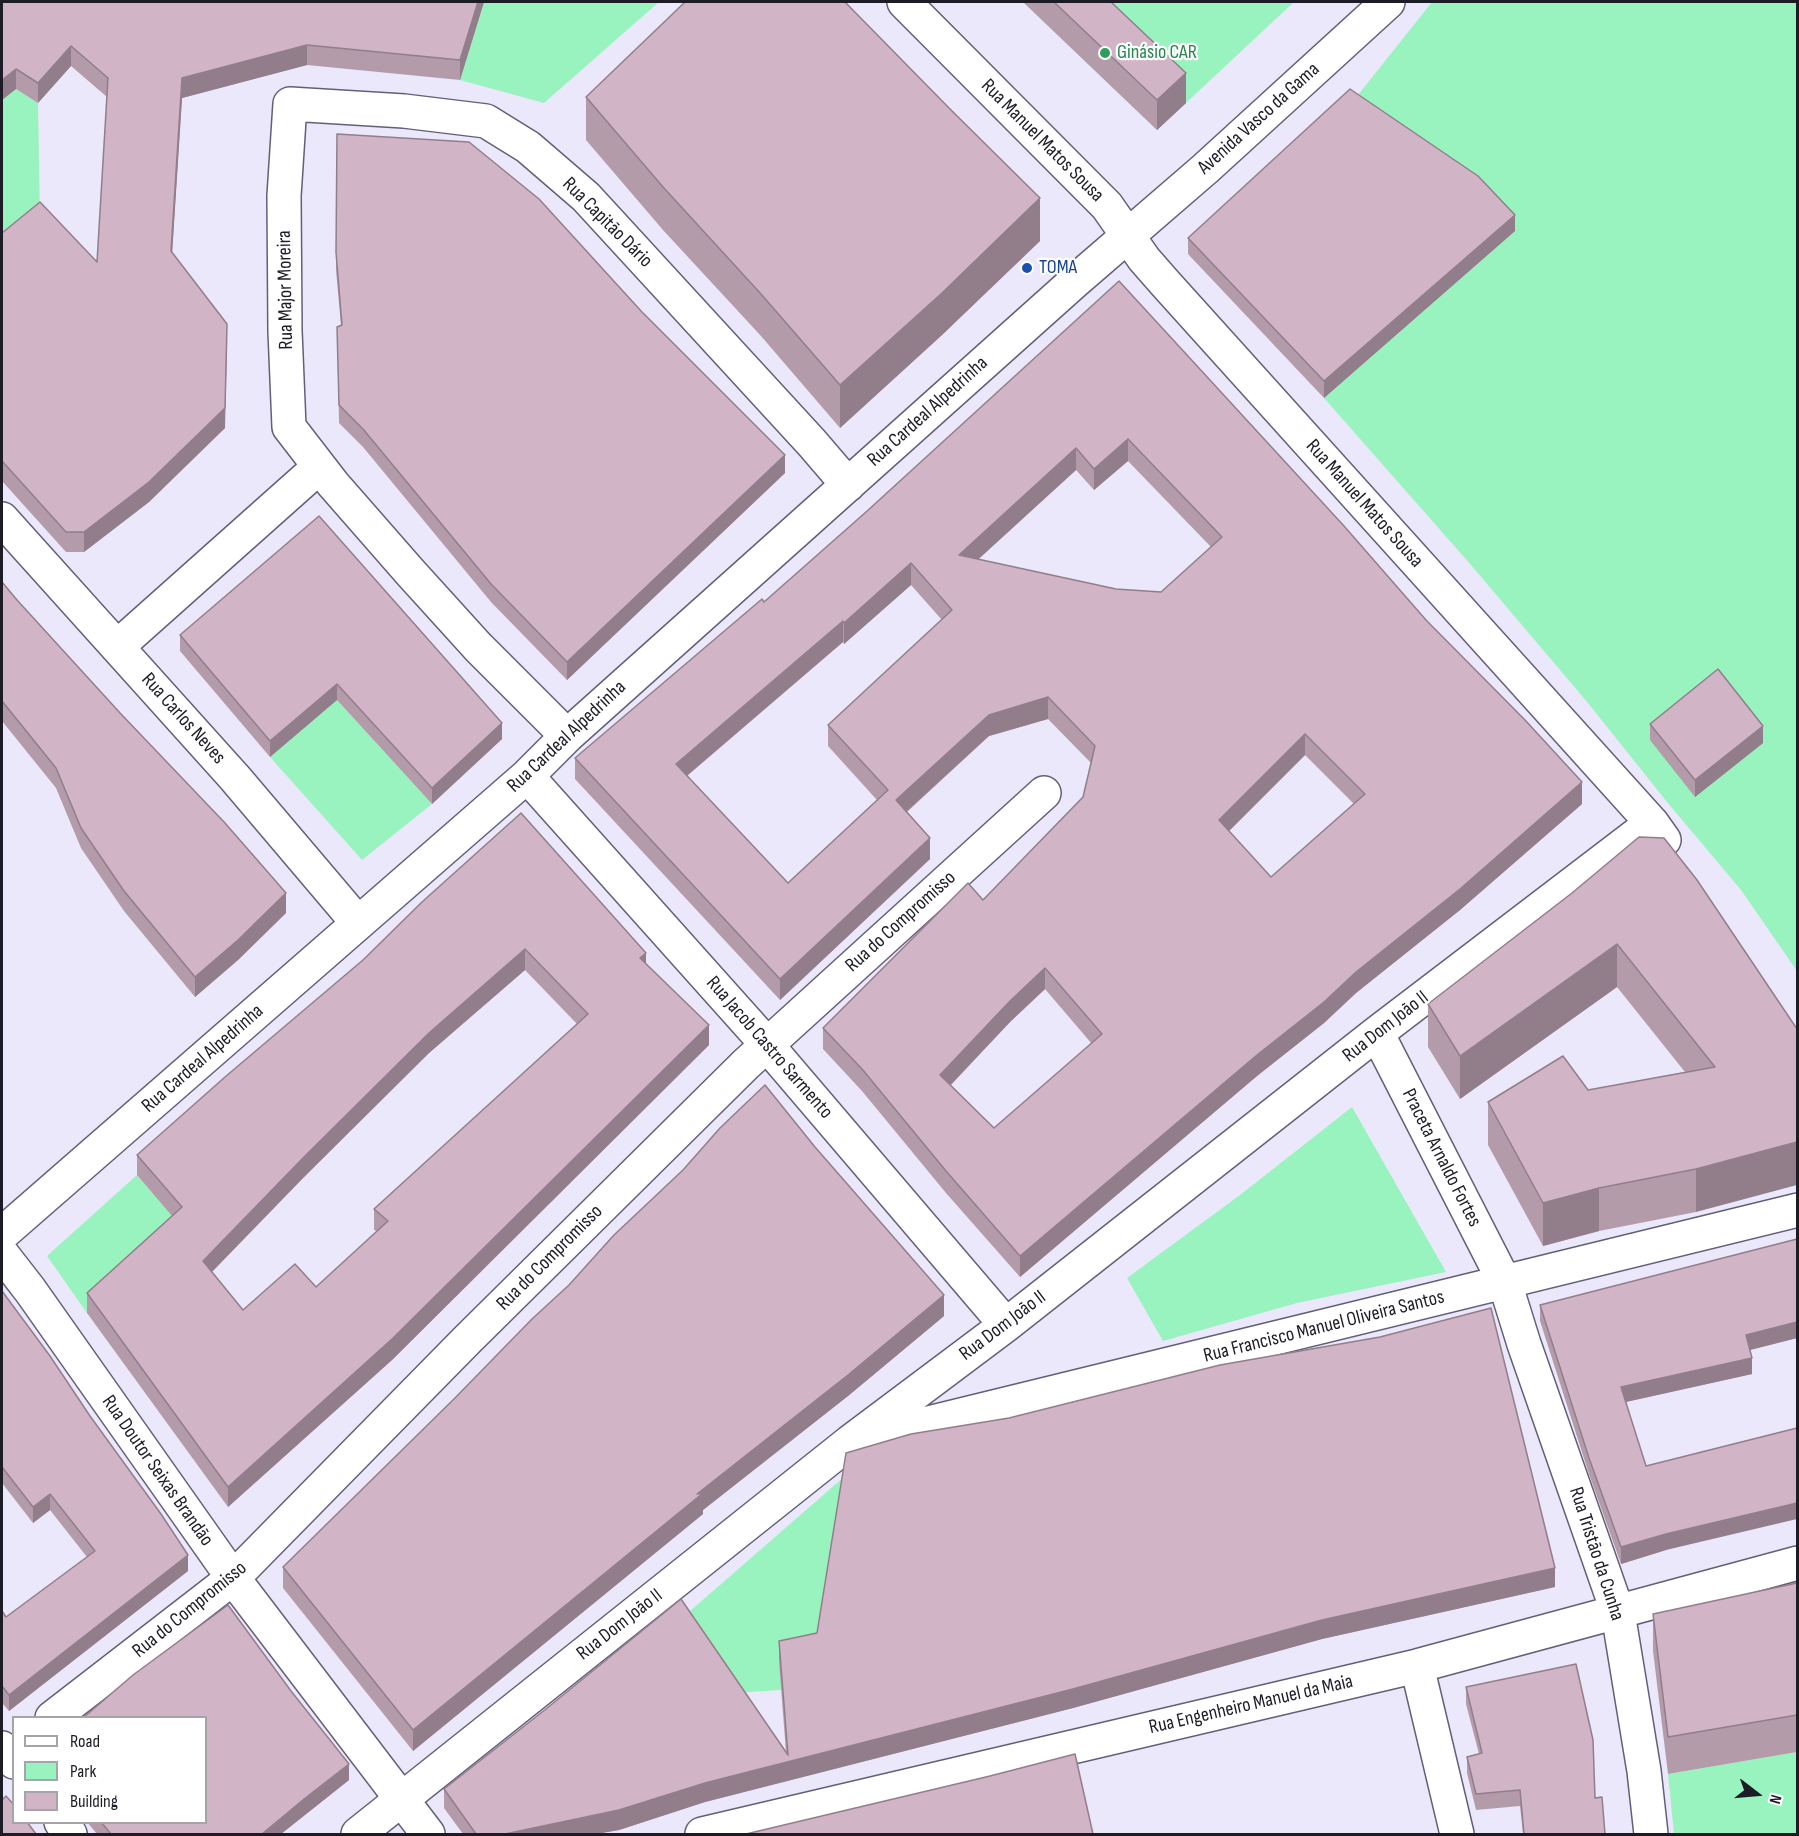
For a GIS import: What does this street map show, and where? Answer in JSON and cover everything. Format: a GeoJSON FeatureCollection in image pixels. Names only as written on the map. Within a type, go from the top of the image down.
{"type":"FeatureCollection","features":[{"type":"Feature","properties":{"kind":"street","name":"Rua Manuel Matos Sousa"},"geometry":{"type":"LineString","coordinates":[[904,2],[1107,206],[1165,283],[1652,824],[1679,861]]}},
{"type":"Feature","properties":{"kind":"street","name":"Avenida Vasco da Gama"},"geometry":{"type":"LineString","coordinates":[[1128,235],[1205,169],[1388,2]]}},
{"type":"Feature","properties":{"kind":"street","name":"Rua Major Moreira"},"geometry":{"type":"LineString","coordinates":[[290,104],[284,196],[285,331],[290,427],[348,502],[478,646],[567,736]]}},
{"type":"Feature","properties":{"kind":"street","name":"Rua Capitão Dário"},"geometry":{"type":"LineString","coordinates":[[290,104],[404,111],[486,121],[528,147],[586,196],[848,484]]}},
{"type":"Feature","properties":{"kind":"street","name":"Rua Cardeal Alpedrinha"},"geometry":{"type":"LineString","coordinates":[[2,1234],[527,776],[567,736],[1128,235]]}},
{"type":"Feature","properties":{"kind":"street"},"geometry":{"type":"LineString","coordinates":[[117,647],[319,466]]}},
{"type":"Feature","properties":{"kind":"street","name":"Rua Carlos Neves"},"geometry":{"type":"LineString","coordinates":[[2,519],[235,778],[358,923]]}},
{"type":"Feature","properties":{"kind":"street","name":"Rua Jacob Castro Sarmento"},"geometry":{"type":"LineString","coordinates":[[527,776],[767,1045],[1006,1325]]}},
{"type":"Feature","properties":{"kind":"street","name":"Rua do Compromisso"},"geometry":{"type":"LineString","coordinates":[[55,1716],[234,1578],[484,1323],[746,1064],[1044,793]]}},
{"type":"Feature","properties":{"kind":"street","name":"Rua Dom João II"},"geometry":{"type":"LineString","coordinates":[[358,1834],[850,1442],[1006,1325],[1377,1033],[1652,824]]}},
{"type":"Feature","properties":{"kind":"street","name":"Praceta Arnaldo Fortes"},"geometry":{"type":"LineString","coordinates":[[1377,1033],[1505,1283]]}},
{"type":"Feature","properties":{"kind":"street","name":"Rua Francisco Manuel Oliveira Santos"},"geometry":{"type":"LineString","coordinates":[[850,1442],[1797,1210]]}},
{"type":"Feature","properties":{"kind":"street","name":"Rua Doutor Seixas Brandão"},"geometry":{"type":"LineString","coordinates":[[2,1254],[30,1290],[234,1578],[428,1834]]}},
{"type":"Feature","properties":{"kind":"street","name":"Rua Tristão da Cunha"},"geometry":{"type":"LineString","coordinates":[[1505,1283],[1524,1344],[1618,1612],[1644,1771],[1651,1834]]}},
{"type":"Feature","properties":{"kind":"street","name":"Rua Engenheiro Manuel da Maia"},"geometry":{"type":"LineString","coordinates":[[702,1834],[1417,1666],[1797,1563]]}},
{"type":"Feature","properties":{"kind":"street"},"geometry":{"type":"LineString","coordinates":[[1417,1666],[1450,1833]]}},
{"type":"Feature","properties":{"kind":"green space"},"geometry":{"type":"Polygon","coordinates":[[[484,2],[659,2],[544,103],[460,80],[484,2]]]}},
{"type":"Feature","properties":{"kind":"green space"},"geometry":{"type":"Polygon","coordinates":[[[1023,2],[1294,2],[1157,130],[1023,2]]]}},
{"type":"Feature","properties":{"kind":"green space"},"geometry":{"type":"Polygon","coordinates":[[[1432,2],[1797,2],[1797,971],[1741,890],[1588,703],[1471,565],[1324,398],[1515,231],[1350,105],[1432,2]]]}},
{"type":"Feature","properties":{"kind":"green space"},"geometry":{"type":"Polygon","coordinates":[[[16,89],[38,103],[40,222],[2,253],[2,100],[16,89]]]}},
{"type":"Feature","properties":{"kind":"green space"},"geometry":{"type":"Polygon","coordinates":[[[337,700],[432,804],[362,860],[270,757],[337,700]]]}},
{"type":"Feature","properties":{"kind":"green space"},"geometry":{"type":"Polygon","coordinates":[[[1352,1107],[1446,1272],[1297,1303],[1163,1341],[1127,1278],[1240,1195],[1352,1107]]]}},
{"type":"Feature","properties":{"kind":"green space"},"geometry":{"type":"Polygon","coordinates":[[[137,1175],[186,1232],[169,1239],[87,1313],[47,1256],[137,1175]]]}},
{"type":"Feature","properties":{"kind":"green space"},"geometry":{"type":"Polygon","coordinates":[[[845,1476],[817,1652],[781,1690],[732,1693],[681,1619],[845,1476]]]}},
{"type":"Feature","properties":{"kind":"green space"},"geometry":{"type":"Polygon","coordinates":[[[1797,1752],[1797,1834],[1674,1834],[1668,1774],[1797,1752]]]}},
{"type":"Feature","properties":{"kind":"building"},"geometry":{"type":"Polygon","coordinates":[[[2,2],[478,2],[460,60],[307,45],[182,78],[171,251],[227,324],[225,408],[149,482],[84,532],[66,532],[2,461],[2,233],[40,202],[97,262],[108,78],[71,46],[38,83],[16,69],[2,80],[2,2]]]}},
{"type":"Feature","properties":{"kind":"building"},"geometry":{"type":"Polygon","coordinates":[[[685,2],[845,2],[1040,198],[942,293],[840,385],[586,97],[685,2]]]}},
{"type":"Feature","properties":{"kind":"building"},"geometry":{"type":"Polygon","coordinates":[[[1054,2],[1111,2],[1186,73],[1157,100],[1054,2]]]}},
{"type":"Feature","properties":{"kind":"building"},"geometry":{"type":"Polygon","coordinates":[[[1350,89],[1478,176],[1515,215],[1324,381],[1188,238],[1350,89]]]}},
{"type":"Feature","properties":{"kind":"building"},"geometry":{"type":"Polygon","coordinates":[[[337,134],[469,142],[539,199],[642,312],[785,455],[567,662],[491,584],[363,429],[339,405],[337,327],[342,325],[336,252],[337,134]]]}},
{"type":"Feature","properties":{"kind":"building"},"geometry":{"type":"Polygon","coordinates":[[[1119,281],[1344,526],[1426,620],[1525,720],[1582,782],[1460,889],[1356,972],[1324,1002],[1257,1055],[1020,1256],[862,1069],[823,1028],[968,883],[983,900],[1083,797],[1095,746],[1048,697],[989,715],[896,800],[930,838],[780,979],[575,758],[762,599],[764,602],[1119,281]],[[1128,439],[1094,469],[1076,448],[959,555],[1116,589],[1161,592],[1222,537],[1128,439]],[[911,563],[844,623],[843,621],[676,764],[788,883],[888,790],[828,725],[952,610],[911,563]],[[1305,734],[1219,820],[1271,877],[1365,794],[1305,734]],[[1045,968],[1010,1001],[940,1075],[994,1128],[1102,1034],[1045,968]]]}},
{"type":"Feature","properties":{"kind":"building"},"geometry":{"type":"Polygon","coordinates":[[[319,516],[502,723],[432,788],[337,684],[270,741],[180,635],[319,516]]]}},
{"type":"Feature","properties":{"kind":"building"},"geometry":{"type":"Polygon","coordinates":[[[2,582],[121,714],[225,823],[286,893],[238,940],[195,977],[124,891],[81,828],[56,768],[2,701],[2,582]]]}},
{"type":"Feature","properties":{"kind":"building"},"geometry":{"type":"Polygon","coordinates":[[[1718,669],[1763,726],[1695,780],[1650,724],[1718,669]]]}},
{"type":"Feature","properties":{"kind":"building"},"geometry":{"type":"Polygon","coordinates":[[[521,813],[646,953],[640,958],[709,1025],[392,1339],[228,1487],[87,1293],[182,1207],[137,1155],[363,960],[422,902],[521,813]],[[525,949],[429,1033],[203,1261],[243,1310],[295,1264],[316,1287],[388,1221],[374,1209],[588,1014],[525,949]]]}},
{"type":"Feature","properties":{"kind":"building"},"geometry":{"type":"Polygon","coordinates":[[[1639,837],[1664,838],[1697,880],[1797,1029],[1797,1142],[1696,1169],[1599,1188],[1543,1203],[1488,1102],[1563,1056],[1588,1090],[1715,1067],[1617,944],[1460,1056],[1428,1004],[1572,893],[1639,837]]]}},
{"type":"Feature","properties":{"kind":"building"},"geometry":{"type":"Polygon","coordinates":[[[765,1085],[815,1147],[944,1295],[848,1375],[697,1494],[703,1493],[413,1730],[283,1567],[569,1285],[614,1235],[683,1170],[720,1128],[765,1085]]]}},
{"type":"Feature","properties":{"kind":"building"},"geometry":{"type":"Polygon","coordinates":[[[1797,1239],[1797,1322],[1746,1335],[1752,1358],[1621,1387],[1646,1466],[1797,1428],[1797,1503],[1621,1547],[1589,1458],[1540,1305],[1797,1239]]]}},
{"type":"Feature","properties":{"kind":"building"},"geometry":{"type":"Polygon","coordinates":[[[2,1291],[50,1356],[188,1555],[9,1695],[2,1686],[2,1611],[6,1617],[95,1551],[50,1494],[33,1507],[2,1467],[2,1291]]]}},
{"type":"Feature","properties":{"kind":"building"},"geometry":{"type":"Polygon","coordinates":[[[1491,1308],[1555,1568],[1322,1620],[1073,1689],[705,1783],[619,1810],[505,1834],[476,1834],[444,1789],[681,1599],[788,1755],[779,1641],[817,1633],[846,1453],[911,1434],[1009,1418],[1220,1365],[1380,1337],[1491,1308]]]}},
{"type":"Feature","properties":{"kind":"building"},"geometry":{"type":"Polygon","coordinates":[[[1797,1583],[1797,1715],[1668,1737],[1653,1614],[1797,1583]]]}},
{"type":"Feature","properties":{"kind":"building"},"geometry":{"type":"Polygon","coordinates":[[[228,1605],[291,1691],[349,1764],[262,1834],[111,1834],[103,1824],[207,1824],[207,1716],[85,1716],[133,1675],[228,1605]]]}},
{"type":"Feature","properties":{"kind":"building"},"geometry":{"type":"Polygon","coordinates":[[[1576,1664],[1593,1740],[1595,1798],[1602,1797],[1605,1834],[1524,1834],[1520,1790],[1476,1794],[1467,1757],[1482,1753],[1466,1687],[1576,1664]]]}},
{"type":"Feature","properties":{"kind":"building"},"geometry":{"type":"Polygon","coordinates":[[[1075,1754],[1093,1834],[746,1834],[990,1776],[1075,1754]]]}},
{"type":"Feature","properties":{"kind":"building"},"geometry":{"type":"Polygon","coordinates":[[[6,1796],[12,1803],[12,1824],[28,1824],[36,1834],[2,1834],[2,1800],[6,1796]]]}},
{"type":"Feature","properties":{"kind":"place","name":"Ginásio CAR"},"geometry":{"type":"Point","coordinates":[1105,53]}},
{"type":"Feature","properties":{"kind":"place","name":"TOMA"},"geometry":{"type":"Point","coordinates":[1027,268]}}]}
